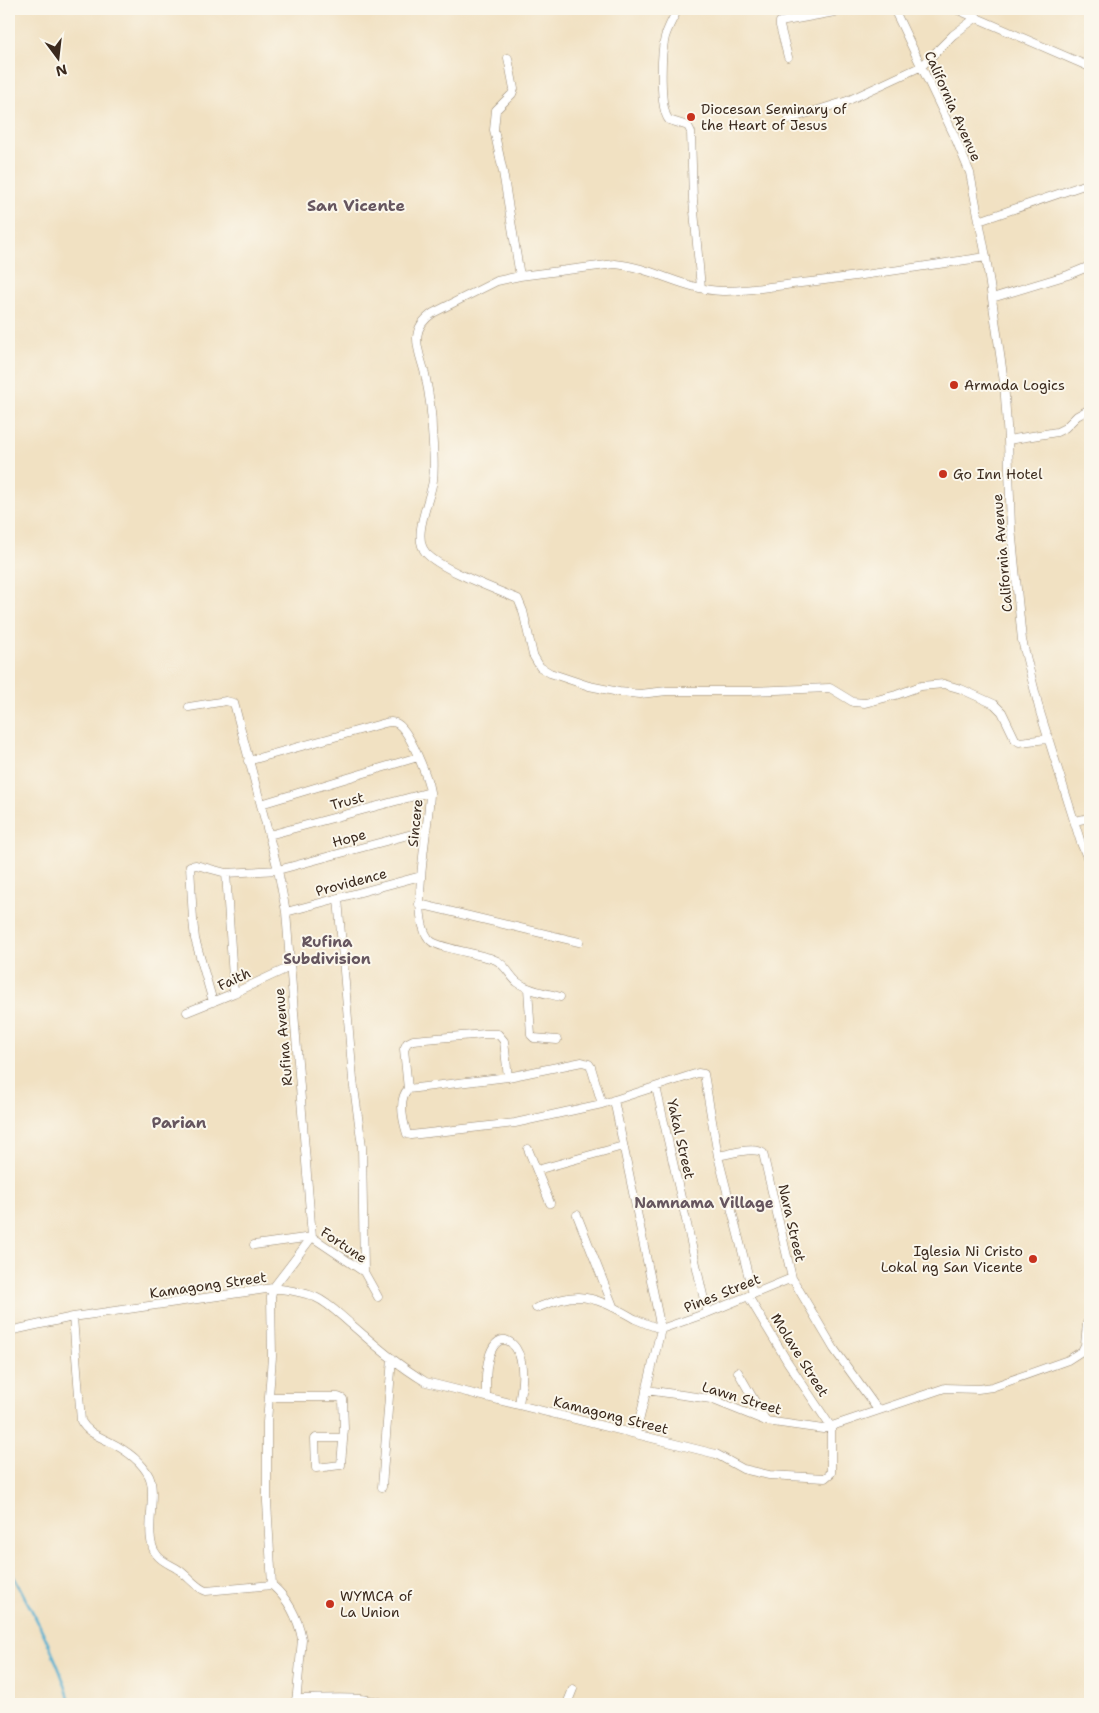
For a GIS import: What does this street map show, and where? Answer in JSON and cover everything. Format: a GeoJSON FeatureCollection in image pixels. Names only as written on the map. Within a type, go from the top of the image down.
{"type":"FeatureCollection","features":[{"type":"Feature","properties":{"kind":"street"},"geometry":{"type":"LineString","coordinates":[[678,9],[668,28],[663,49],[661,68],[664,112],[669,120],[688,126],[691,132],[693,200],[701,288]]}},
{"type":"Feature","properties":{"kind":"street"},"geometry":{"type":"LineString","coordinates":[[788,57],[780,22],[851,9]]}},
{"type":"Feature","properties":{"kind":"street","name":"California Avenue"},"geometry":{"type":"LineString","coordinates":[[894,9],[970,173],[986,257],[1004,382],[1011,528],[1022,640],[1048,739],[1090,864]]}},
{"type":"Feature","properties":{"kind":"street"},"geometry":{"type":"LineString","coordinates":[[956,9],[1090,68]]}},
{"type":"Feature","properties":{"kind":"street"},"geometry":{"type":"LineString","coordinates":[[789,120],[847,101],[922,66],[953,35],[977,17]]}},
{"type":"Feature","properties":{"kind":"street"},"geometry":{"type":"LineString","coordinates":[[508,58],[514,89],[512,94],[496,110],[494,130],[520,276]]}},
{"type":"Feature","properties":{"kind":"street"},"geometry":{"type":"LineString","coordinates":[[979,221],[1090,183]]}},
{"type":"Feature","properties":{"kind":"street"},"geometry":{"type":"LineString","coordinates":[[986,257],[835,279],[720,291],[689,286],[627,265],[615,264],[520,276],[492,282],[433,313],[426,318],[418,332],[416,346],[425,373],[432,409],[433,472],[433,480],[421,532],[425,553],[464,576],[518,599],[523,611],[533,654],[540,667],[550,673],[589,686],[640,694],[667,691],[750,691],[830,688],[852,702],[865,703],[921,686],[944,684],[962,689],[994,704],[1002,712],[1015,739],[1019,742],[1048,739]]}},
{"type":"Feature","properties":{"kind":"street"},"geometry":{"type":"LineString","coordinates":[[992,298],[1068,275],[1090,266]]}},
{"type":"Feature","properties":{"kind":"street"},"geometry":{"type":"LineString","coordinates":[[1008,440],[1057,432],[1065,428],[1077,416],[1090,409]]}},
{"type":"Feature","properties":{"kind":"street","name":"Rufina Avenue"},"geometry":{"type":"LineString","coordinates":[[189,707],[226,700],[234,703],[278,870],[286,912],[312,1236]]}},
{"type":"Feature","properties":{"kind":"street","name":"Sincere"},"geometry":{"type":"LineString","coordinates":[[248,761],[384,723],[394,722],[405,730],[428,782],[430,792],[419,904],[426,935],[431,942],[498,961],[519,983],[528,988],[560,997]]}},
{"type":"Feature","properties":{"kind":"street"},"geometry":{"type":"LineString","coordinates":[[261,804],[418,758]]}},
{"type":"Feature","properties":{"kind":"street","name":"Trust"},"geometry":{"type":"LineString","coordinates":[[269,835],[430,792]]}},
{"type":"Feature","properties":{"kind":"street"},"geometry":{"type":"LineString","coordinates":[[1074,821],[1090,818]]}},
{"type":"Feature","properties":{"kind":"street","name":"Hope"},"geometry":{"type":"LineString","coordinates":[[213,1002],[195,939],[190,866],[196,865],[226,873],[278,870],[427,830]]}},
{"type":"Feature","properties":{"kind":"street"},"geometry":{"type":"LineString","coordinates":[[226,873],[234,993]]}},
{"type":"Feature","properties":{"kind":"street","name":"Providence"},"geometry":{"type":"LineString","coordinates":[[286,912],[422,876]]}},
{"type":"Feature","properties":{"kind":"street"},"geometry":{"type":"LineString","coordinates":[[338,898],[353,1080],[362,1146],[364,1272]]}},
{"type":"Feature","properties":{"kind":"street"},"geometry":{"type":"LineString","coordinates":[[419,904],[579,942]]}},
{"type":"Feature","properties":{"kind":"street","name":"Faith"},"geometry":{"type":"LineString","coordinates":[[187,1012],[290,967]]}},
{"type":"Feature","properties":{"kind":"street"},"geometry":{"type":"LineString","coordinates":[[528,988],[531,1035],[534,1038],[557,1040]]}},
{"type":"Feature","properties":{"kind":"street"},"geometry":{"type":"LineString","coordinates":[[408,1090],[404,1049],[407,1043],[413,1040],[498,1034],[504,1041],[508,1077]]}},
{"type":"Feature","properties":{"kind":"street"},"geometry":{"type":"LineString","coordinates":[[602,1104],[591,1067],[582,1062],[508,1077],[408,1090],[402,1097],[406,1130],[407,1134],[411,1136],[515,1123],[602,1104],[698,1073],[704,1074],[718,1156]]}},
{"type":"Feature","properties":{"kind":"street","name":"Yakal Street"},"geometry":{"type":"LineString","coordinates":[[656,1087],[707,1313]]}},
{"type":"Feature","properties":{"kind":"street"},"geometry":{"type":"LineString","coordinates":[[614,1100],[661,1329],[636,1434]]}},
{"type":"Feature","properties":{"kind":"street"},"geometry":{"type":"LineString","coordinates":[[537,1170],[623,1146]]}},
{"type":"Feature","properties":{"kind":"street"},"geometry":{"type":"LineString","coordinates":[[528,1149],[550,1203]]}},
{"type":"Feature","properties":{"kind":"street","name":"Nara Street"},"geometry":{"type":"LineString","coordinates":[[718,1156],[754,1150],[763,1153],[792,1278],[834,1349],[878,1410]]}},
{"type":"Feature","properties":{"kind":"street","name":"Molave Street"},"geometry":{"type":"LineString","coordinates":[[718,1156],[750,1295],[787,1361],[831,1428]]}},
{"type":"Feature","properties":{"kind":"street"},"geometry":{"type":"LineString","coordinates":[[577,1215],[612,1306]]}},
{"type":"Feature","properties":{"kind":"street"},"geometry":{"type":"LineString","coordinates":[[312,1236],[274,1288],[271,1297],[272,1376],[266,1422],[266,1502],[272,1585],[288,1603],[297,1618],[300,1629],[302,1639],[296,1702],[358,1699],[379,1701],[387,1704]]}},
{"type":"Feature","properties":{"kind":"street","name":"Fortune"},"geometry":{"type":"LineString","coordinates":[[254,1245],[312,1236],[364,1272],[378,1297]]}},
{"type":"Feature","properties":{"kind":"street","name":"Pines Street"},"geometry":{"type":"LineString","coordinates":[[661,1329],[707,1313],[792,1278]]}},
{"type":"Feature","properties":{"kind":"street","name":"Kamagong Street"},"geometry":{"type":"LineString","coordinates":[[9,1331],[73,1317],[274,1288],[300,1292],[326,1303],[392,1358],[426,1382],[716,1454],[744,1469],[769,1475],[825,1478],[831,1474],[831,1428]]}},
{"type":"Feature","properties":{"kind":"street"},"geometry":{"type":"LineString","coordinates":[[536,1308],[554,1301],[578,1297],[592,1299],[612,1306],[661,1329]]}},
{"type":"Feature","properties":{"kind":"street"},"geometry":{"type":"LineString","coordinates":[[73,1317],[81,1421],[88,1431],[131,1455],[148,1475],[152,1491],[152,1546],[156,1555],[187,1576],[202,1590],[272,1585]]}},
{"type":"Feature","properties":{"kind":"street"},"geometry":{"type":"LineString","coordinates":[[831,1428],[945,1388],[978,1389],[992,1387],[1068,1360],[1082,1351],[1085,1345],[1088,1322]]}},
{"type":"Feature","properties":{"kind":"street"},"geometry":{"type":"LineString","coordinates":[[486,1397],[486,1375],[494,1345],[498,1342],[513,1342],[521,1360],[523,1376],[519,1404]]}},
{"type":"Feature","properties":{"kind":"street"},"geometry":{"type":"LineString","coordinates":[[382,1486],[392,1358]]}},
{"type":"Feature","properties":{"kind":"street"},"geometry":{"type":"LineString","coordinates":[[738,1372],[766,1422]]}},
{"type":"Feature","properties":{"kind":"street","name":"Lawn Street"},"geometry":{"type":"LineString","coordinates":[[646,1390],[712,1398],[766,1422],[814,1429],[831,1428]]}},
{"type":"Feature","properties":{"kind":"street"},"geometry":{"type":"LineString","coordinates":[[269,1397],[343,1399],[343,1438],[340,1466],[316,1468],[315,1439],[343,1438]]}},
{"type":"Feature","properties":{"kind":"street"},"geometry":{"type":"LineString","coordinates":[[567,1704],[573,1689]]}},
{"type":"Feature","properties":{"kind":"waterway"},"geometry":{"type":"LineString","coordinates":[[9,1568],[52,1651],[71,1704]]}},
{"type":"Feature","properties":{"kind":"place","name":"Diocesan Seminary of the Heart of Jesus"},"geometry":{"type":"Point","coordinates":[691,117]}},
{"type":"Feature","properties":{"kind":"place","name":"Armada Logics"},"geometry":{"type":"Point","coordinates":[954,385]}},
{"type":"Feature","properties":{"kind":"place","name":"Go Inn Hotel"},"geometry":{"type":"Point","coordinates":[943,474]}},
{"type":"Feature","properties":{"kind":"place","name":"Iglesia Ni Cristo Lokal ng San Vicente"},"geometry":{"type":"Point","coordinates":[1033,1259]}},
{"type":"Feature","properties":{"kind":"place","name":"WYMCA of La Union"},"geometry":{"type":"Point","coordinates":[330,1604]}},
{"type":"Feature","properties":{"kind":"district","name":"San Vicente"},"geometry":{"type":"Point","coordinates":[356,205]}},
{"type":"Feature","properties":{"kind":"district","name":"Rufina Subdivision"},"geometry":{"type":"Point","coordinates":[327,950]}},
{"type":"Feature","properties":{"kind":"district","name":"Parian"},"geometry":{"type":"Point","coordinates":[179,1122]}},
{"type":"Feature","properties":{"kind":"district","name":"Namnama Village"},"geometry":{"type":"Point","coordinates":[704,1203]}}]}
